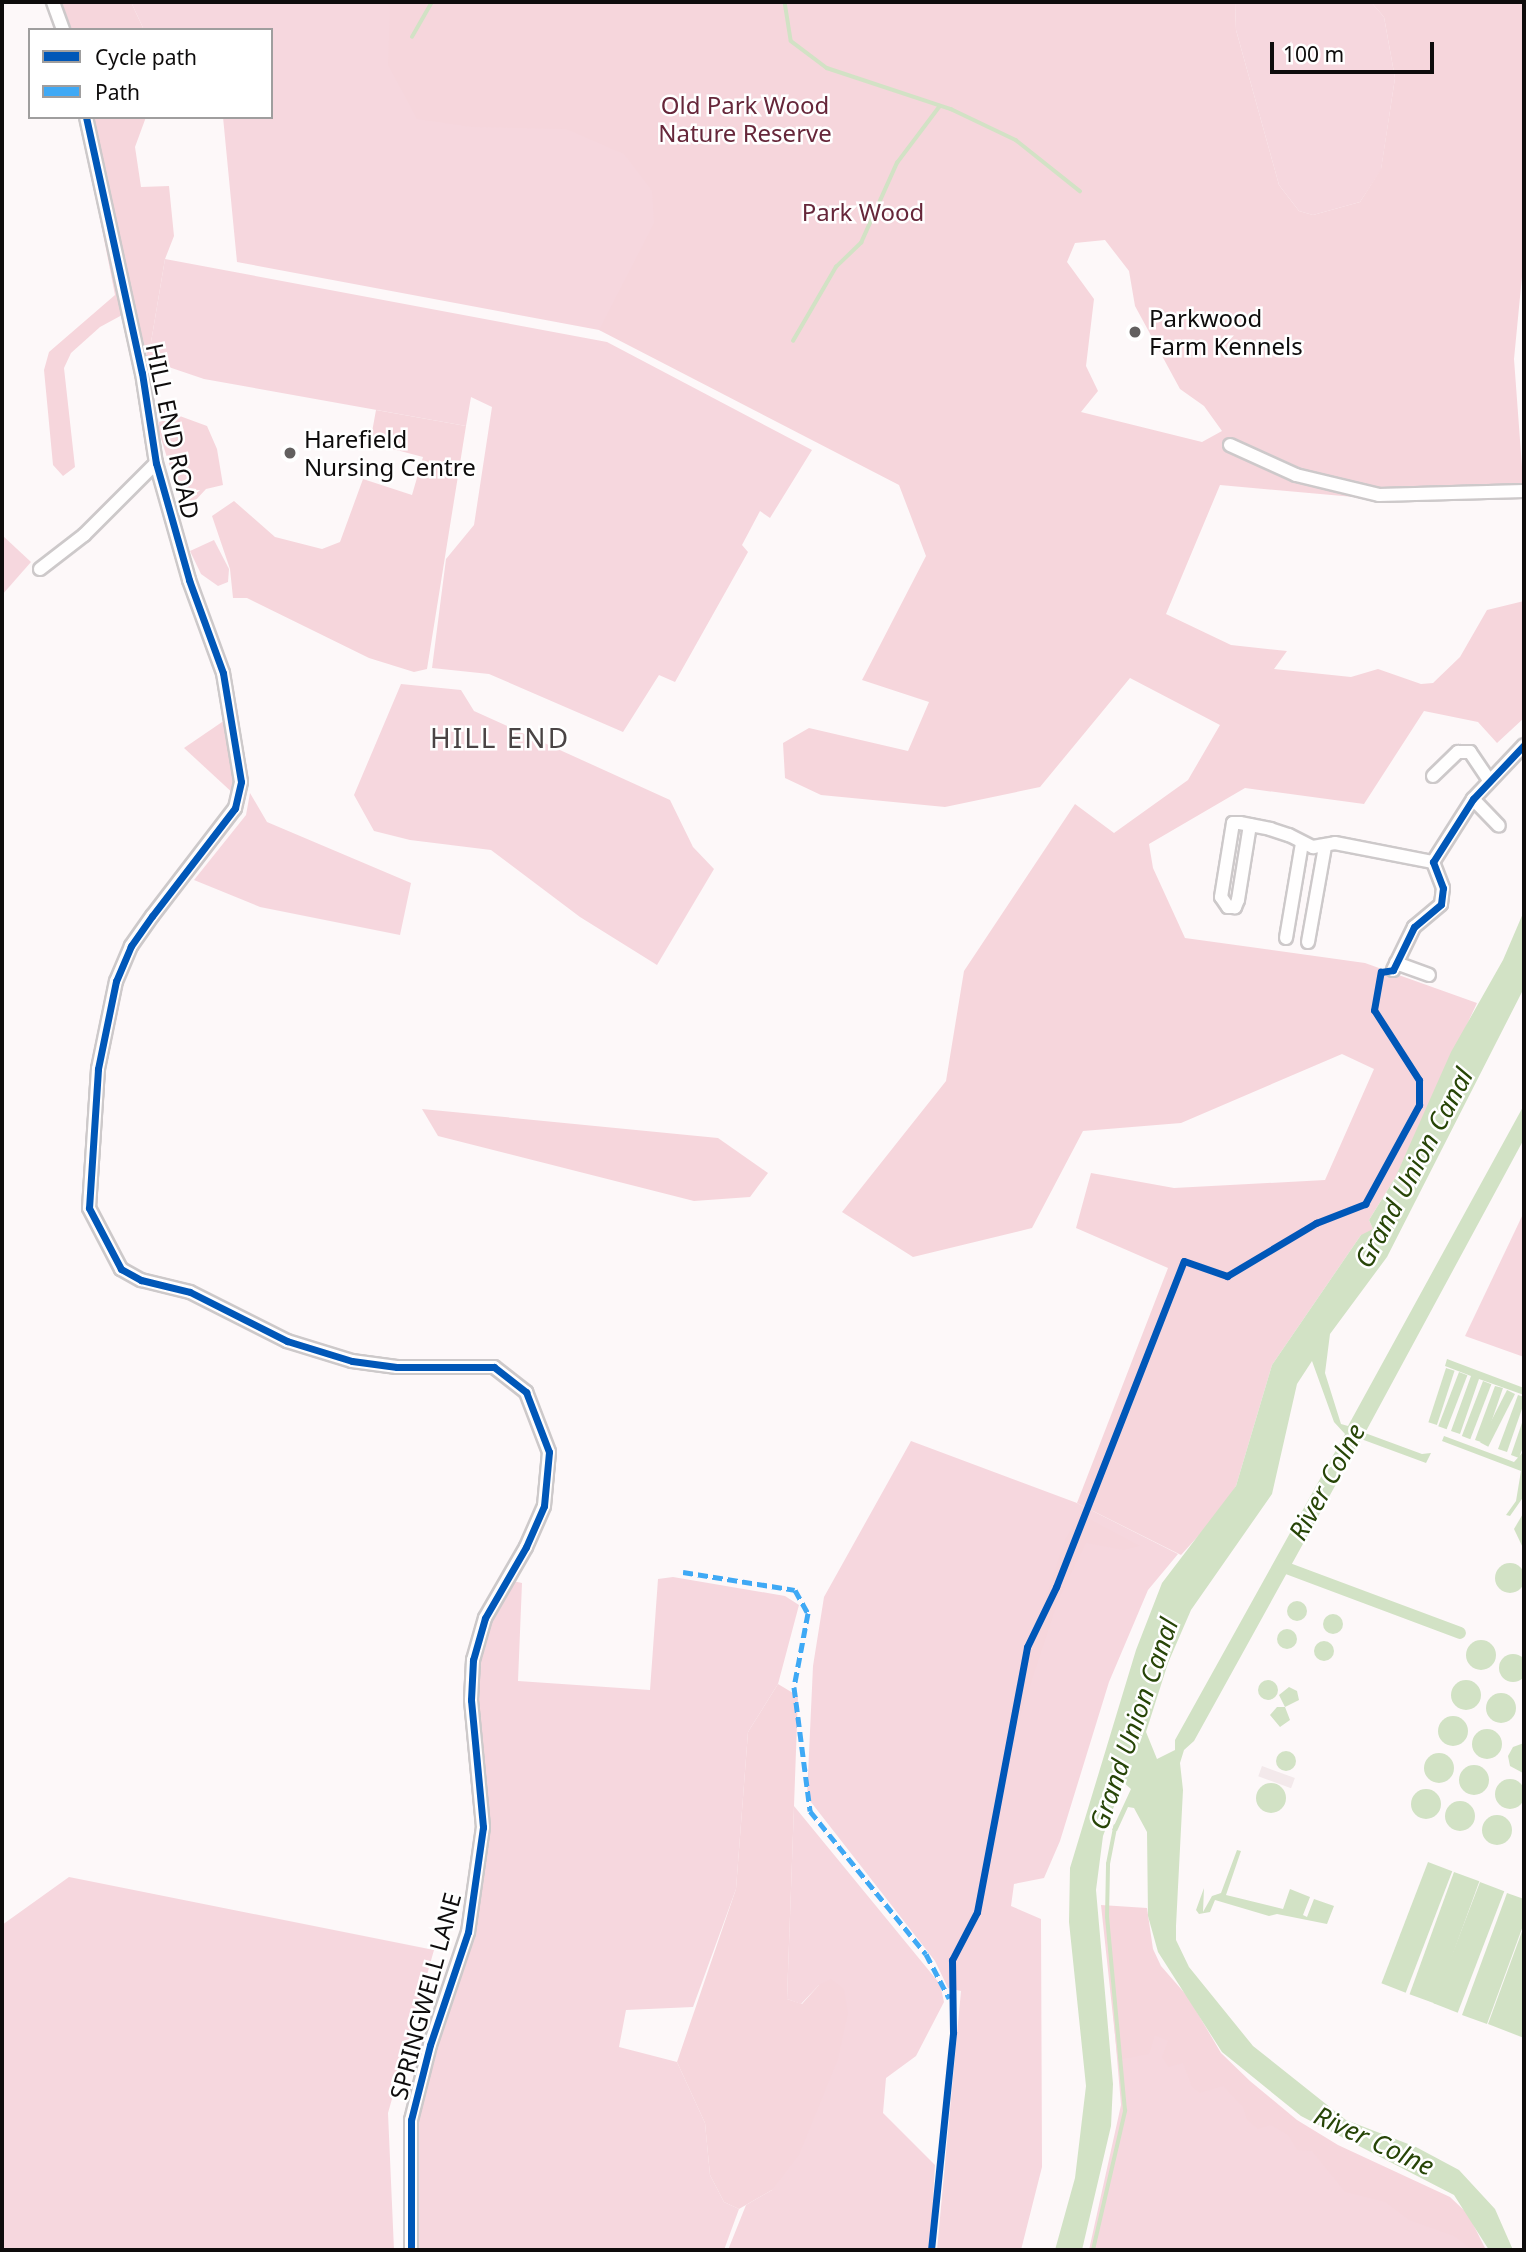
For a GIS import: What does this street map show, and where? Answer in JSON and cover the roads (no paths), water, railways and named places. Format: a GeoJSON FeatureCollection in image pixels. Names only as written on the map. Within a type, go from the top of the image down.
{"type":"FeatureCollection","features":[{"type":"Feature","properties":{"kind":"street"},"geometry":{"type":"LineString","coordinates":[[53,2],[61,28]]}},
{"type":"Feature","properties":{"kind":"street","name":"HILL END ROAD"},"geometry":{"type":"LineString","coordinates":[[86,119],[142,373],[156,463],[189,580],[223,673],[241,761],[240,790]]}},
{"type":"Feature","properties":{"kind":"street"},"geometry":{"type":"LineString","coordinates":[[1230,445],[1296,475],[1379,495],[1524,491]]}},
{"type":"Feature","properties":{"kind":"street"},"geometry":{"type":"LineString","coordinates":[[40,569],[84,535],[156,463]]}},
{"type":"Feature","properties":{"kind":"street"},"geometry":{"type":"LineString","coordinates":[[1433,862],[1473,799],[1524,745]]}},
{"type":"Feature","properties":{"kind":"street"},"geometry":{"type":"LineString","coordinates":[[1433,776],[1458,752],[1470,752],[1489,780]]}},
{"type":"Feature","properties":{"kind":"street","name":"SPRINGWELL LANE"},"geometry":{"type":"LineString","coordinates":[[240,790],[236,808],[131,946],[116,981],[98,1069],[90,1172],[89,1208],[101,1238],[121,1269],[141,1280],[190,1292],[310,1349],[397,1367],[450,1364],[494,1367],[526,1392],[549,1451],[544,1506],[526,1548],[485,1618],[472,1660],[471,1700],[483,1827],[468,1932],[430,2045],[411,2120],[411,2250]]}},
{"type":"Feature","properties":{"kind":"street"},"geometry":{"type":"LineString","coordinates":[[1473,799],[1499,826]]}},
{"type":"Feature","properties":{"kind":"street"},"geometry":{"type":"LineString","coordinates":[[1245,824],[1238,900],[1228,907],[1221,897],[1230,826],[1245,824],[1289,835],[1303,843],[1325,847],[1335,844],[1433,862]]}},
{"type":"Feature","properties":{"kind":"street"},"geometry":{"type":"LineString","coordinates":[[1286,938],[1303,843]]}},
{"type":"Feature","properties":{"kind":"street"},"geometry":{"type":"LineString","coordinates":[[1308,942],[1325,847]]}},
{"type":"Feature","properties":{"kind":"street"},"geometry":{"type":"LineString","coordinates":[[1429,975],[1395,966],[1414,927],[1441,904],[1443,888],[1433,862]]}},
{"type":"Feature","properties":{"kind":"water"},"geometry":{"type":"Polygon","coordinates":[[[1524,911],[1524,988],[1387,1257],[1330,1334],[1325,1373],[1341,1424],[1348,1426],[1524,1105],[1524,1139],[1365,1433],[1422,1454],[1431,1453],[1426,1463],[1361,1439],[1194,1741],[1184,1750],[1180,1763],[1183,1790],[1176,1940],[1189,1967],[1253,2046],[1346,2120],[1416,2147],[1459,2170],[1495,2209],[1513,2250],[1489,2250],[1454,2195],[1301,2116],[1222,2052],[1158,1952],[1148,1916],[1147,1832],[1134,1808],[1128,1807],[1117,1831],[1112,1830],[1131,1789],[1123,1782],[1103,1836],[1096,1890],[1113,2084],[1111,2126],[1082,2250],[1055,2250],[1075,2178],[1086,2086],[1069,1922],[1070,1868],[1136,1650],[1162,1583],[1236,1486],[1272,1365],[1361,1235],[1373,1229],[1369,1220],[1395,1178],[1451,1052],[1503,960],[1524,911]],[[1312,1361],[1297,1384],[1272,1494],[1191,1610],[1168,1663],[1146,1732],[1157,1759],[1175,1750],[1175,1740],[1345,1434],[1334,1422],[1312,1361]]]}},
{"type":"Feature","properties":{"kind":"water"},"geometry":{"type":"Polygon","coordinates":[[[1447,1359],[1524,1388],[1524,1395],[1479,1379],[1460,1434],[1451,1431],[1471,1376],[1445,1366],[1447,1359]]]}},
{"type":"Feature","properties":{"kind":"water"},"geometry":{"type":"Polygon","coordinates":[[[1446,1368],[1455,1371],[1437,1425],[1428,1422],[1446,1368]]]}},
{"type":"Feature","properties":{"kind":"water"},"geometry":{"type":"Polygon","coordinates":[[[1459,1372],[1467,1375],[1447,1429],[1438,1426],[1459,1372]]]}},
{"type":"Feature","properties":{"kind":"water"},"geometry":{"type":"Polygon","coordinates":[[[1483,1381],[1491,1384],[1470,1439],[1462,1436],[1483,1381]]]}},
{"type":"Feature","properties":{"kind":"water"},"geometry":{"type":"Polygon","coordinates":[[[1495,1386],[1503,1388],[1484,1443],[1475,1440],[1495,1386]]]}},
{"type":"Feature","properties":{"kind":"water"},"geometry":{"type":"Polygon","coordinates":[[[1507,1390],[1515,1394],[1488,1447],[1480,1443],[1507,1390]]]}},
{"type":"Feature","properties":{"kind":"water"},"geometry":{"type":"Polygon","coordinates":[[[1518,1395],[1524,1397],[1524,1403],[1507,1452],[1498,1449],[1518,1395]]]}},
{"type":"Feature","properties":{"kind":"water"},"geometry":{"type":"Polygon","coordinates":[[[1524,1417],[1524,1444],[1519,1458],[1511,1455],[1524,1417]]]}},
{"type":"Feature","properties":{"kind":"water"},"geometry":{"type":"Polygon","coordinates":[[[1444,1436],[1514,1462],[1524,1451],[1524,1496],[1510,1516],[1506,1515],[1516,1501],[1521,1471],[1442,1441],[1444,1436]]]}},
{"type":"Feature","properties":{"kind":"water"},"geometry":{"type":"Polygon","coordinates":[[[1524,1512],[1524,1550],[1514,1529],[1524,1512]]]}},
{"type":"Feature","properties":{"kind":"water"},"geometry":{"type":"Polygon","coordinates":[[[1510,1563],[1521,1567],[1525,1578],[1521,1589],[1510,1593],[1499,1589],[1495,1578],[1499,1567],[1510,1563]]]}},
{"type":"Feature","properties":{"kind":"water"},"geometry":{"type":"Polygon","coordinates":[[[1297,1601],[1304,1604],[1307,1611],[1304,1618],[1297,1621],[1290,1618],[1287,1611],[1290,1604],[1297,1601]]]}},
{"type":"Feature","properties":{"kind":"water"},"geometry":{"type":"Polygon","coordinates":[[[1333,1614],[1340,1617],[1343,1624],[1340,1631],[1333,1634],[1326,1631],[1323,1624],[1326,1617],[1333,1614]]]}},
{"type":"Feature","properties":{"kind":"water"},"geometry":{"type":"Polygon","coordinates":[[[1287,1629],[1294,1632],[1297,1639],[1294,1646],[1287,1649],[1280,1646],[1277,1639],[1280,1632],[1287,1629]]]}},
{"type":"Feature","properties":{"kind":"water"},"geometry":{"type":"Polygon","coordinates":[[[1481,1640],[1492,1644],[1496,1655],[1492,1666],[1481,1670],[1470,1666],[1466,1655],[1470,1644],[1481,1640]]]}},
{"type":"Feature","properties":{"kind":"water"},"geometry":{"type":"Polygon","coordinates":[[[1324,1641],[1331,1644],[1334,1651],[1331,1658],[1324,1661],[1317,1658],[1314,1651],[1317,1644],[1324,1641]]]}},
{"type":"Feature","properties":{"kind":"water"},"geometry":{"type":"Polygon","coordinates":[[[1513,1654],[1523,1658],[1527,1668],[1523,1678],[1513,1682],[1503,1678],[1499,1668],[1503,1658],[1513,1654]]]}},
{"type":"Feature","properties":{"kind":"water"},"geometry":{"type":"Polygon","coordinates":[[[1268,1680],[1275,1683],[1278,1690],[1275,1697],[1268,1700],[1261,1697],[1258,1690],[1261,1683],[1268,1680]]]}},
{"type":"Feature","properties":{"kind":"water"},"geometry":{"type":"Polygon","coordinates":[[[1466,1680],[1477,1684],[1481,1695],[1477,1706],[1466,1710],[1455,1706],[1451,1695],[1455,1684],[1466,1680]]]}},
{"type":"Feature","properties":{"kind":"water"},"geometry":{"type":"Polygon","coordinates":[[[1289,1687],[1297,1691],[1299,1700],[1285,1707],[1279,1695],[1289,1687]]]}},
{"type":"Feature","properties":{"kind":"water"},"geometry":{"type":"Polygon","coordinates":[[[1501,1693],[1512,1697],[1516,1708],[1512,1719],[1501,1723],[1490,1719],[1486,1708],[1490,1697],[1501,1693]]]}},
{"type":"Feature","properties":{"kind":"water"},"geometry":{"type":"Polygon","coordinates":[[[1277,1707],[1285,1707],[1290,1720],[1280,1727],[1270,1715],[1277,1707]]]}},
{"type":"Feature","properties":{"kind":"water"},"geometry":{"type":"Polygon","coordinates":[[[1453,1716],[1464,1720],[1468,1731],[1464,1742],[1453,1746],[1442,1742],[1438,1731],[1442,1720],[1453,1716]]]}},
{"type":"Feature","properties":{"kind":"water"},"geometry":{"type":"Polygon","coordinates":[[[1487,1729],[1498,1733],[1502,1744],[1498,1755],[1487,1759],[1476,1755],[1472,1744],[1476,1733],[1487,1729]]]}},
{"type":"Feature","properties":{"kind":"water"},"geometry":{"type":"Polygon","coordinates":[[[1524,1743],[1523,1773],[1510,1766],[1508,1756],[1513,1747],[1524,1743]]]}},
{"type":"Feature","properties":{"kind":"water"},"geometry":{"type":"Polygon","coordinates":[[[1286,1751],[1293,1754],[1296,1761],[1293,1768],[1286,1771],[1279,1768],[1276,1761],[1279,1754],[1286,1751]]]}},
{"type":"Feature","properties":{"kind":"water"},"geometry":{"type":"Polygon","coordinates":[[[1439,1753],[1450,1757],[1454,1768],[1450,1779],[1439,1783],[1428,1779],[1424,1768],[1428,1757],[1439,1753]]]}},
{"type":"Feature","properties":{"kind":"water"},"geometry":{"type":"Polygon","coordinates":[[[1474,1765],[1485,1769],[1489,1780],[1485,1791],[1474,1795],[1463,1791],[1459,1780],[1463,1769],[1474,1765]]]}},
{"type":"Feature","properties":{"kind":"water"},"geometry":{"type":"Polygon","coordinates":[[[1510,1779],[1521,1783],[1525,1794],[1521,1805],[1510,1809],[1499,1805],[1495,1794],[1499,1783],[1510,1779]]]}},
{"type":"Feature","properties":{"kind":"water"},"geometry":{"type":"Polygon","coordinates":[[[1271,1783],[1282,1787],[1286,1798],[1282,1809],[1271,1813],[1260,1809],[1256,1798],[1260,1787],[1271,1783]]]}},
{"type":"Feature","properties":{"kind":"water"},"geometry":{"type":"Polygon","coordinates":[[[1426,1789],[1437,1793],[1441,1804],[1437,1815],[1426,1819],[1415,1815],[1411,1804],[1415,1793],[1426,1789]]]}},
{"type":"Feature","properties":{"kind":"water"},"geometry":{"type":"Polygon","coordinates":[[[1460,1801],[1471,1805],[1475,1816],[1471,1827],[1460,1831],[1449,1827],[1445,1816],[1449,1805],[1460,1801]]]}},
{"type":"Feature","properties":{"kind":"water"},"geometry":{"type":"Polygon","coordinates":[[[1497,1815],[1508,1819],[1512,1830],[1508,1841],[1497,1845],[1486,1841],[1482,1830],[1486,1819],[1497,1815]]]}},
{"type":"Feature","properties":{"kind":"water"},"geometry":{"type":"Polygon","coordinates":[[[1237,1850],[1241,1851],[1226,1895],[1283,1909],[1290,1889],[1310,1897],[1303,1915],[1307,1917],[1314,1899],[1334,1906],[1327,1924],[1277,1914],[1269,1916],[1215,1900],[1210,1912],[1199,1914],[1196,1910],[1204,1888],[1203,1912],[1212,1896],[1221,1893],[1237,1850]]]}},
{"type":"Feature","properties":{"kind":"water"},"geometry":{"type":"Polygon","coordinates":[[[1428,1862],[1452,1871],[1406,1993],[1381,1983],[1428,1862]]]}},
{"type":"Feature","properties":{"kind":"water"},"geometry":{"type":"Polygon","coordinates":[[[1454,1872],[1479,1881],[1435,2003],[1410,1994],[1454,1872]]]}},
{"type":"Feature","properties":{"kind":"water"},"geometry":{"type":"Polygon","coordinates":[[[1480,1882],[1504,1891],[1458,2013],[1433,2003],[1480,1882]]]}},
{"type":"Feature","properties":{"kind":"water"},"geometry":{"type":"Polygon","coordinates":[[[1507,1893],[1524,1899],[1524,1923],[1487,2024],[1462,2015],[1507,1893]]]}},
{"type":"Feature","properties":{"kind":"water"},"geometry":{"type":"Polygon","coordinates":[[[1524,1926],[1524,2038],[1488,2024],[1524,1926]]]}},
{"type":"Feature","properties":{"kind":"waterway"},"geometry":{"type":"LineString","coordinates":[[412,37],[432,2]]}},
{"type":"Feature","properties":{"kind":"waterway"},"geometry":{"type":"LineString","coordinates":[[785,2],[791,41],[827,68],[951,109],[1016,140],[1080,191]]}},
{"type":"Feature","properties":{"kind":"waterway"},"geometry":{"type":"LineString","coordinates":[[793,341],[836,267],[861,243],[897,163],[940,106]]}},
{"type":"Feature","properties":{"kind":"waterway"},"geometry":{"type":"LineString","coordinates":[[1281,1566],[1460,1633]]}},
{"type":"Feature","properties":{"kind":"waterway","name":"Grand Union Canal"},"geometry":{"type":"LineString","coordinates":[[1093,2250],[1125,2111],[1107,1918],[1108,1864],[1115,1827]]}},
{"type":"Feature","properties":{"kind":"place","name":"Parkwood Farm Kennels"},"geometry":{"type":"Point","coordinates":[1135,332]}},
{"type":"Feature","properties":{"kind":"place","name":"Harefield Nursing Centre"},"geometry":{"type":"Point","coordinates":[290,453]}},
{"type":"Feature","properties":{"kind":"district","name":"HILL END"},"geometry":{"type":"Point","coordinates":[500,737]}},
{"type":"Feature","properties":{"kind":"park label","name":"Old Park Wood Nature Reserve"},"geometry":{"type":"Point","coordinates":[745,119]}},
{"type":"Feature","properties":{"kind":"park label","name":"Park Wood"},"geometry":{"type":"Point","coordinates":[863,212]}},
{"type":"Feature","properties":{"kind":"water label","name":"River Colne"},"geometry":{"type":"Point","coordinates":[1327,1482]}},
{"type":"Feature","properties":{"kind":"water label","name":"River Colne"},"geometry":{"type":"Point","coordinates":[1374,2141]}}]}
